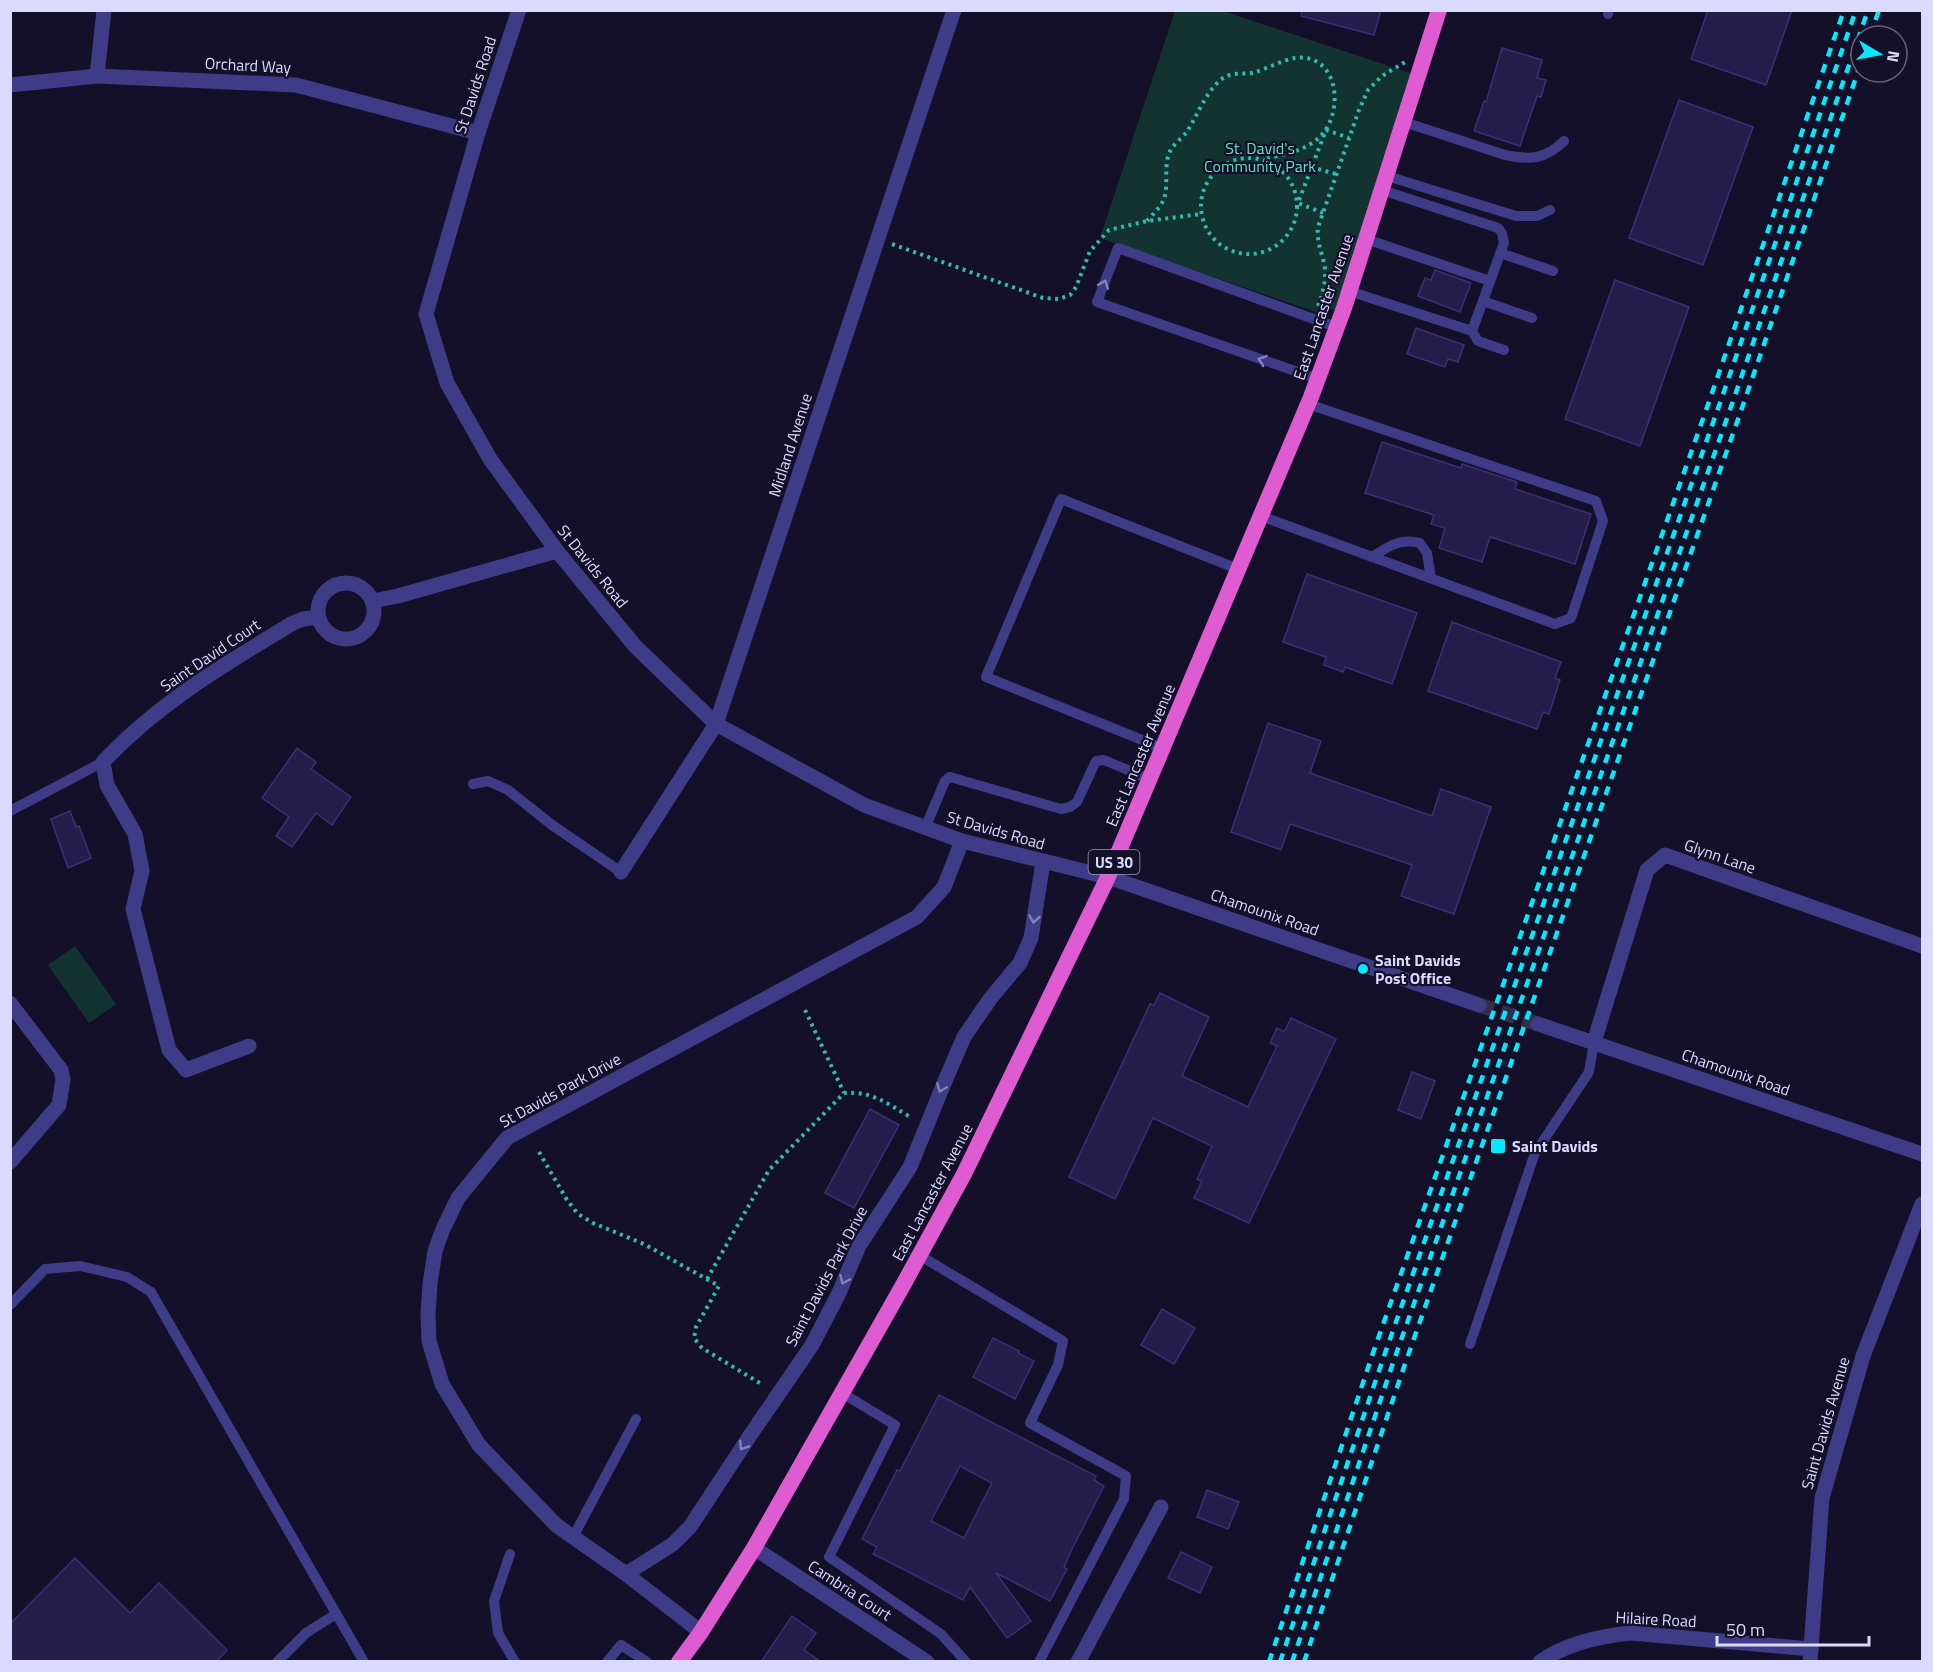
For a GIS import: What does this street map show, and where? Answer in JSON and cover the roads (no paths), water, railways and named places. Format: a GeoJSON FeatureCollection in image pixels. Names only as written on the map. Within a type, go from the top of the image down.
{"type":"FeatureCollection","features":[{"type":"Feature","properties":{"kind":"highway","name":"East Lancaster Avenue"},"geometry":{"type":"LineString","coordinates":[[679,1662],[701,1632],[754,1548],[964,1174],[1108,877],[1318,379],[1349,291],[1439,10]]}},
{"type":"Feature","properties":{"kind":"street"},"geometry":{"type":"LineString","coordinates":[[97,76],[104,10]]}},
{"type":"Feature","properties":{"kind":"street","name":"St Davids Road"},"geometry":{"type":"LineString","coordinates":[[519,10],[478,133],[426,314],[447,383],[490,459],[557,551],[635,646],[716,724],[864,805],[962,841],[1108,877]]}},
{"type":"Feature","properties":{"kind":"street","name":"Midland Avenue"},"geometry":{"type":"LineString","coordinates":[[621,872],[716,724],[954,10]]}},
{"type":"Feature","properties":{"kind":"street","name":"Orchard Way"},"geometry":{"type":"LineString","coordinates":[[10,85],[97,76],[296,85],[478,133]]}},
{"type":"Feature","properties":{"kind":"street"},"geometry":{"type":"LineString","coordinates":[[372,601],[398,596],[557,551]]}},
{"type":"Feature","properties":{"kind":"street"},"geometry":{"type":"LineString","coordinates":[[342,582],[364,589],[372,601],[374,609],[369,627],[355,637],[340,638],[331,635],[318,617],[321,596],[329,588],[342,582]]}},
{"type":"Feature","properties":{"kind":"street","name":"Saint David Court"},"geometry":{"type":"LineString","coordinates":[[104,762],[121,743],[184,691],[293,623],[318,617]]}},
{"type":"Feature","properties":{"kind":"street"},"geometry":{"type":"LineString","coordinates":[[104,762],[107,785],[135,834],[142,871],[133,909],[169,1050],[186,1070],[249,1046]]}},
{"type":"Feature","properties":{"kind":"street","name":"St Davids Park Drive"},"geometry":{"type":"LineString","coordinates":[[701,1632],[626,1574],[556,1525],[479,1445],[442,1384],[429,1341],[430,1284],[435,1251],[459,1198],[507,1138],[917,917],[944,887],[962,841]]}},
{"type":"Feature","properties":{"kind":"street","name":"Glynn Lane"},"geometry":{"type":"LineString","coordinates":[[1594,1042],[1647,870],[1665,855],[1923,946]]}},
{"type":"Feature","properties":{"kind":"street","name":"Saint Davids Park Drive"},"geometry":{"type":"LineString","coordinates":[[626,1574],[674,1544],[690,1527],[812,1345],[838,1295],[859,1246],[910,1167],[964,1037],[990,999],[1020,963],[1031,938],[1043,862]]}},
{"type":"Feature","properties":{"kind":"street","name":"Chamounix Road"},"geometry":{"type":"LineString","coordinates":[[1108,877],[1479,1005]]}},
{"type":"Feature","properties":{"kind":"street"},"geometry":{"type":"LineString","coordinates":[[10,1003],[61,1070],[63,1080],[59,1105],[10,1162]]}},
{"type":"Feature","properties":{"kind":"street","name":"Chamounix Road"},"geometry":{"type":"LineString","coordinates":[[1538,1024],[1923,1154]]}},
{"type":"Feature","properties":{"kind":"street","name":"Saint Davids Avenue"},"geometry":{"type":"LineString","coordinates":[[1811,1656],[1822,1498],[1863,1356],[1923,1204]]}},
{"type":"Feature","properties":{"kind":"street"},"geometry":{"type":"LineString","coordinates":[[1078,1662],[1161,1507]]}},
{"type":"Feature","properties":{"kind":"street","name":"Cambria Court"},"geometry":{"type":"LineString","coordinates":[[754,1548],[927,1662]]}},
{"type":"Feature","properties":{"kind":"street","name":"Hilaire Road"},"geometry":{"type":"LineString","coordinates":[[1540,1662],[1573,1644],[1605,1635],[1630,1633],[1811,1656]]}},
{"type":"Feature","properties":{"kind":"lane"},"geometry":{"type":"LineString","coordinates":[[1404,122],[1519,158],[1545,156],[1564,141]]}},
{"type":"Feature","properties":{"kind":"lane"},"geometry":{"type":"LineString","coordinates":[[1384,183],[1516,216],[1537,216],[1550,210]]}},
{"type":"Feature","properties":{"kind":"lane"},"geometry":{"type":"LineString","coordinates":[[1384,183],[1498,228],[1502,233],[1504,243],[1472,331]]}},
{"type":"Feature","properties":{"kind":"lane"},"geometry":{"type":"LineString","coordinates":[[1366,239],[1490,281]]}},
{"type":"Feature","properties":{"kind":"lane"},"geometry":{"type":"LineString","coordinates":[[1318,379],[1097,302],[1118,248],[1336,327]]}},
{"type":"Feature","properties":{"kind":"lane"},"geometry":{"type":"LineString","coordinates":[[1500,253],[1553,271]]}},
{"type":"Feature","properties":{"kind":"lane"},"geometry":{"type":"LineString","coordinates":[[1349,291],[1472,331],[1478,341],[1504,350]]}},
{"type":"Feature","properties":{"kind":"lane"},"geometry":{"type":"LineString","coordinates":[[1483,301],[1532,318]]}},
{"type":"Feature","properties":{"kind":"lane"},"geometry":{"type":"LineString","coordinates":[[1261,516],[1555,624],[1571,618],[1603,521],[1596,501],[1308,404]]}},
{"type":"Feature","properties":{"kind":"lane"},"geometry":{"type":"LineString","coordinates":[[1162,748],[986,677],[1061,500],[1238,569]]}},
{"type":"Feature","properties":{"kind":"lane"},"geometry":{"type":"LineString","coordinates":[[1372,557],[1391,546],[1408,540],[1420,543],[1427,553],[1431,578]]}},
{"type":"Feature","properties":{"kind":"lane"},"geometry":{"type":"LineString","coordinates":[[925,828],[945,781],[950,777],[1061,809],[1077,802],[1096,761],[1104,760],[1149,779]]}},
{"type":"Feature","properties":{"kind":"lane"},"geometry":{"type":"LineString","coordinates":[[10,811],[104,762]]}},
{"type":"Feature","properties":{"kind":"lane"},"geometry":{"type":"LineString","coordinates":[[473,784],[488,781],[508,790],[552,825],[621,872]]}},
{"type":"Feature","properties":{"kind":"lane"},"geometry":{"type":"LineString","coordinates":[[1470,1344],[1535,1153],[1589,1072],[1594,1042]]}},
{"type":"Feature","properties":{"kind":"lane"},"geometry":{"type":"LineString","coordinates":[[919,1256],[1063,1341],[1058,1365],[1030,1423],[1126,1476],[1124,1499],[1039,1662]]}},
{"type":"Feature","properties":{"kind":"lane"},"geometry":{"type":"LineString","coordinates":[[10,1305],[45,1269],[80,1266],[127,1277],[151,1292],[364,1662]]}},
{"type":"Feature","properties":{"kind":"lane"},"geometry":{"type":"LineString","coordinates":[[842,1394],[895,1425],[829,1557],[940,1634],[966,1662]]}},
{"type":"Feature","properties":{"kind":"lane"},"geometry":{"type":"LineString","coordinates":[[573,1537],[636,1419]]}},
{"type":"Feature","properties":{"kind":"lane"},"geometry":{"type":"LineString","coordinates":[[510,1554],[494,1601],[498,1634],[516,1662]]}},
{"type":"Feature","properties":{"kind":"lane"},"geometry":{"type":"LineString","coordinates":[[277,1662],[306,1633],[336,1614]]}},
{"type":"Feature","properties":{"kind":"lane"},"geometry":{"type":"LineString","coordinates":[[606,1662],[621,1645],[646,1662]]}},
{"type":"Feature","properties":{"kind":"tunnel"},"geometry":{"type":"LineString","coordinates":[[1479,1005],[1538,1024]]}},
{"type":"Feature","properties":{"kind":"railway"},"geometry":{"type":"LineString","coordinates":[[1269,1662],[1373,1353],[1711,396],[1844,10]]}},
{"type":"Feature","properties":{"kind":"railway"},"geometry":{"type":"LineString","coordinates":[[1280,1662],[1384,1356],[1856,10]]}},
{"type":"Feature","properties":{"kind":"railway"},"geometry":{"type":"LineString","coordinates":[[1292,1662],[1394,1360],[1732,404],[1868,10]]}},
{"type":"Feature","properties":{"kind":"railway"},"geometry":{"type":"LineString","coordinates":[[1874,24],[1879,10]]}},
{"type":"Feature","properties":{"kind":"railway"},"geometry":{"type":"LineString","coordinates":[[1304,1662],[1405,1364],[1854,84]]}},
{"type":"Feature","properties":{"kind":"place","name":"Saint Davids Post Office"},"geometry":{"type":"Point","coordinates":[1363,969]}},
{"type":"Feature","properties":{"kind":"place","name":"Saint Davids"},"geometry":{"type":"Point","coordinates":[1498,1146]}},
{"type":"Feature","properties":{"kind":"park label","name":"St. David's Community Park"},"geometry":{"type":"Point","coordinates":[1260,157]}}]}
